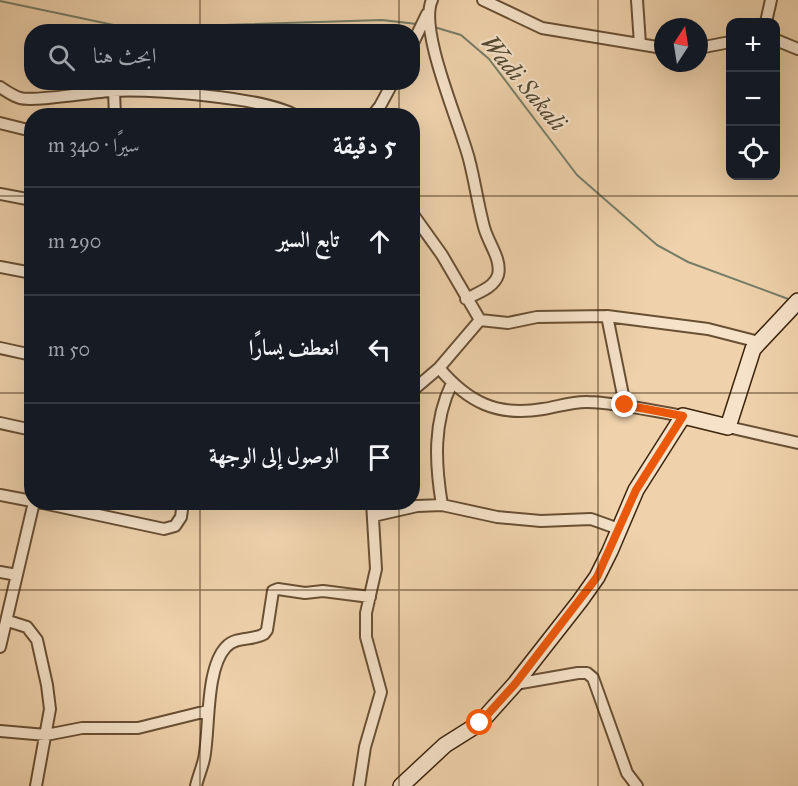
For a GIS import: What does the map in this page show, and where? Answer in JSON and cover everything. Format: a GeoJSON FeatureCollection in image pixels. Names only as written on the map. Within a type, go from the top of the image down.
{"type":"FeatureCollection","features":[{"type":"Feature","properties":{"kind":"street"},"geometry":{"type":"LineString","coordinates":[[420,28],[432,0]]}},
{"type":"Feature","properties":{"kind":"street"},"geometry":{"type":"LineString","coordinates":[[483,0],[542,28],[654,46]]}},
{"type":"Feature","properties":{"kind":"street"},"geometry":{"type":"LineString","coordinates":[[637,0],[640,44]]}},
{"type":"Feature","properties":{"kind":"street"},"geometry":{"type":"LineString","coordinates":[[767,18],[771,0]]}},
{"type":"Feature","properties":{"kind":"street"},"geometry":{"type":"LineString","coordinates":[[427,14],[431,38],[470,161],[484,230],[499,265],[497,278],[490,286],[466,299]]}},
{"type":"Feature","properties":{"kind":"street"},"geometry":{"type":"LineString","coordinates":[[780,42],[798,49]]}},
{"type":"Feature","properties":{"kind":"street"},"geometry":{"type":"LineString","coordinates":[[708,46],[726,43]]}},
{"type":"Feature","properties":{"kind":"street"},"geometry":{"type":"LineString","coordinates":[[0,87],[21,98],[36,99],[114,91],[233,99],[278,108]]}},
{"type":"Feature","properties":{"kind":"street"},"geometry":{"type":"LineString","coordinates":[[378,108],[389,90]]}},
{"type":"Feature","properties":{"kind":"street"},"geometry":{"type":"LineString","coordinates":[[114,91],[115,108]]}},
{"type":"Feature","properties":{"kind":"street"},"geometry":{"type":"LineString","coordinates":[[0,123],[24,129]]}},
{"type":"Feature","properties":{"kind":"street"},"geometry":{"type":"LineString","coordinates":[[0,194],[24,198]]}},
{"type":"Feature","properties":{"kind":"street"},"geometry":{"type":"LineString","coordinates":[[420,224],[442,255],[480,320]]}},
{"type":"Feature","properties":{"kind":"street"},"geometry":{"type":"LineString","coordinates":[[0,267],[24,272]]}},
{"type":"Feature","properties":{"kind":"street"},"geometry":{"type":"LineString","coordinates":[[728,427],[747,363],[759,342],[798,300]]}},
{"type":"Feature","properties":{"kind":"street"},"geometry":{"type":"LineString","coordinates":[[480,320],[508,323],[537,317],[607,316],[708,330],[759,342]]}},
{"type":"Feature","properties":{"kind":"street"},"geometry":{"type":"LineString","coordinates":[[607,316],[625,405]]}},
{"type":"Feature","properties":{"kind":"street"},"geometry":{"type":"LineString","coordinates":[[420,384],[439,368],[480,320]]}},
{"type":"Feature","properties":{"kind":"street"},"geometry":{"type":"LineString","coordinates":[[0,348],[24,354]]}},
{"type":"Feature","properties":{"kind":"street"},"geometry":{"type":"LineString","coordinates":[[439,368],[464,394],[481,404],[516,412],[585,402],[625,405],[798,443]]}},
{"type":"Feature","properties":{"kind":"street"},"geometry":{"type":"LineString","coordinates":[[442,505],[436,471],[439,424],[442,404],[452,383]]}},
{"type":"Feature","properties":{"kind":"street"},"geometry":{"type":"LineString","coordinates":[[401,786],[445,745],[480,723],[515,684],[597,577],[636,490],[683,416]]}},
{"type":"Feature","properties":{"kind":"street"},"geometry":{"type":"LineString","coordinates":[[0,423],[24,428]]}},
{"type":"Feature","properties":{"kind":"street"},"geometry":{"type":"LineString","coordinates":[[0,495],[24,500]]}},
{"type":"Feature","properties":{"kind":"street"},"geometry":{"type":"LineString","coordinates":[[420,506],[442,505],[497,517],[541,522],[591,519],[619,529]]}},
{"type":"Feature","properties":{"kind":"street"},"geometry":{"type":"LineString","coordinates":[[0,647],[33,510]]}},
{"type":"Feature","properties":{"kind":"street"},"geometry":{"type":"LineString","coordinates":[[73,510],[164,529],[175,526],[181,518],[182,510]]}},
{"type":"Feature","properties":{"kind":"street"},"geometry":{"type":"LineString","coordinates":[[359,786],[365,747],[381,693],[366,637],[366,613],[376,569],[373,510]]}},
{"type":"Feature","properties":{"kind":"street"},"geometry":{"type":"LineString","coordinates":[[374,516],[400,510]]}},
{"type":"Feature","properties":{"kind":"street"},"geometry":{"type":"LineString","coordinates":[[0,572],[17,575]]}},
{"type":"Feature","properties":{"kind":"street"},"geometry":{"type":"LineString","coordinates":[[196,786],[204,759],[207,711],[220,657],[226,647],[236,640],[264,634],[267,630],[273,591],[278,589],[305,593],[323,591],[370,597]]}},
{"type":"Feature","properties":{"kind":"street"},"geometry":{"type":"LineString","coordinates":[[8,621],[27,627],[37,640],[50,709],[36,786]]}},
{"type":"Feature","properties":{"kind":"street"},"geometry":{"type":"LineString","coordinates":[[515,684],[578,673],[587,673],[593,678],[627,773],[636,786]]}},
{"type":"Feature","properties":{"kind":"street"},"geometry":{"type":"LineString","coordinates":[[0,731],[46,735],[82,728],[138,728],[207,711]]}},
{"type":"Feature","properties":{"kind":"waterway","name":"Wadi Sakali"},"geometry":{"type":"LineString","coordinates":[[0,1],[109,24]]}},
{"type":"Feature","properties":{"kind":"waterway","name":"Wadi Sakali"},"geometry":{"type":"LineString","coordinates":[[255,24],[382,20],[417,24]]}},
{"type":"Feature","properties":{"kind":"waterway","name":"Wadi Sakali"},"geometry":{"type":"LineString","coordinates":[[434,27],[461,35],[489,59],[577,175],[657,245],[688,262],[791,300]]}},
{"type":"Feature","properties":{"kind":"route"},"geometry":{"type":"LineString","coordinates":[[480,723],[515,684],[597,577],[636,490],[657,456],[673,436],[683,416],[625,405]]}}]}
